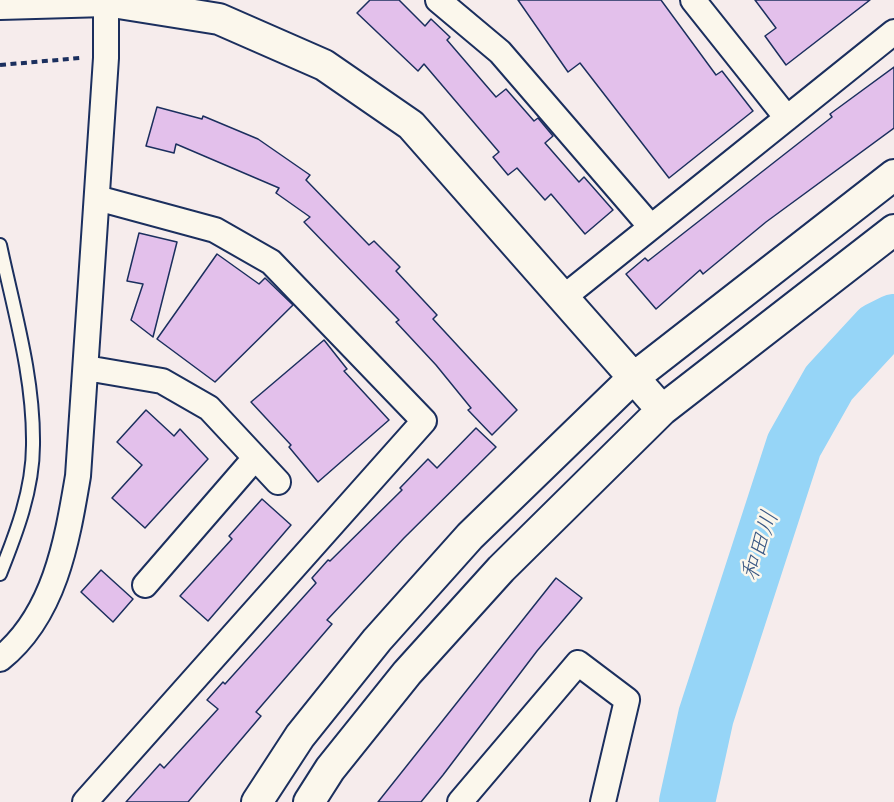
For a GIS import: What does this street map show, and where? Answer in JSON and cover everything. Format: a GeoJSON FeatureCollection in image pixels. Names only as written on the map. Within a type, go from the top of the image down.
{"type":"FeatureCollection","features":[{"type":"Feature","properties":{"kind":"street"},"geometry":{"type":"LineString","coordinates":[[0,659],[16,646],[50,592],[67,543],[78,476],[106,58],[106,0]]}},
{"type":"Feature","properties":{"kind":"street"},"geometry":{"type":"LineString","coordinates":[[0,4],[106,0],[219,19],[324,65],[411,125],[662,411]]}},
{"type":"Feature","properties":{"kind":"street"},"geometry":{"type":"LineString","coordinates":[[438,0],[500,52],[651,228]]}},
{"type":"Feature","properties":{"kind":"street"},"geometry":{"type":"LineString","coordinates":[[693,0],[787,118]]}},
{"type":"Feature","properties":{"kind":"street"},"geometry":{"type":"LineString","coordinates":[[564,297],[894,32]]}},
{"type":"Feature","properties":{"kind":"street"},"geometry":{"type":"LineString","coordinates":[[257,802],[300,736],[385,632],[470,536],[632,379],[894,175]]}},
{"type":"Feature","properties":{"kind":"street"},"geometry":{"type":"LineString","coordinates":[[85,802],[424,421],[271,262],[215,230],[97,198]]}},
{"type":"Feature","properties":{"kind":"street"},"geometry":{"type":"LineString","coordinates":[[309,802],[330,769],[407,673],[501,569],[662,411],[894,230]]}},
{"type":"Feature","properties":{"kind":"street"},"geometry":{"type":"LineString","coordinates":[[86,368],[162,381],[209,408],[278,482]]}},
{"type":"Feature","properties":{"kind":"street"},"geometry":{"type":"LineString","coordinates":[[145,585],[255,458]]}},
{"type":"Feature","properties":{"kind":"street"},"geometry":{"type":"LineString","coordinates":[[460,802],[578,663],[627,700],[603,802]]}},
{"type":"Feature","properties":{"kind":"lane"},"geometry":{"type":"LineString","coordinates":[[0,245],[28,374],[33,447],[21,523],[0,574]]}},
{"type":"Feature","properties":{"kind":"path"},"geometry":{"type":"LineString","coordinates":[[0,65],[106,58]]}},
{"type":"Feature","properties":{"kind":"building"},"geometry":{"type":"Polygon","coordinates":[[[370,0],[399,0],[425,26],[431,19],[450,37],[447,40],[496,97],[506,89],[534,121],[538,118],[553,136],[545,143],[579,182],[584,177],[613,210],[585,234],[551,194],[545,200],[517,168],[508,175],[493,157],[499,152],[424,64],[418,71],[357,13],[370,0]]]}},
{"type":"Feature","properties":{"kind":"building"},"geometry":{"type":"Polygon","coordinates":[[[518,0],[661,0],[716,75],[722,71],[753,111],[669,178],[580,63],[568,72],[518,0]]]}},
{"type":"Feature","properties":{"kind":"building"},"geometry":{"type":"Polygon","coordinates":[[[755,0],[870,0],[786,65],[765,36],[776,28],[755,0]]]}},
{"type":"Feature","properties":{"kind":"building"},"geometry":{"type":"Polygon","coordinates":[[[894,67],[894,128],[766,222],[703,274],[700,270],[656,309],[626,274],[645,258],[648,261],[832,117],[830,114],[894,67]]]}},
{"type":"Feature","properties":{"kind":"building"},"geometry":{"type":"Polygon","coordinates":[[[157,107],[202,119],[203,116],[258,139],[310,175],[306,180],[369,245],[374,241],[400,267],[396,271],[437,315],[433,319],[517,410],[492,435],[468,410],[471,408],[436,365],[396,322],[399,320],[304,222],[310,217],[276,193],[279,188],[176,144],[174,153],[146,146],[157,107]]]}},
{"type":"Feature","properties":{"kind":"building"},"geometry":{"type":"Polygon","coordinates":[[[139,233],[177,242],[153,337],[131,320],[143,284],[127,281],[139,233]]]}},
{"type":"Feature","properties":{"kind":"building"},"geometry":{"type":"Polygon","coordinates":[[[217,254],[259,284],[265,278],[293,305],[215,382],[157,339],[217,254]]]}},
{"type":"Feature","properties":{"kind":"building"},"geometry":{"type":"Polygon","coordinates":[[[324,340],[347,369],[344,371],[389,420],[318,482],[289,447],[291,445],[251,402],[324,340]]]}},
{"type":"Feature","properties":{"kind":"building"},"geometry":{"type":"Polygon","coordinates":[[[146,410],[174,436],[180,429],[208,459],[145,528],[112,498],[142,465],[117,442],[146,410]]]}},
{"type":"Feature","properties":{"kind":"building"},"geometry":{"type":"Polygon","coordinates":[[[476,428],[496,447],[404,538],[327,620],[332,624],[256,712],[261,716],[188,802],[126,802],[160,764],[164,768],[218,709],[207,700],[223,682],[225,684],[316,583],[312,578],[328,560],[330,561],[402,490],[400,488],[428,459],[437,468],[476,428]]]}},
{"type":"Feature","properties":{"kind":"building"},"geometry":{"type":"Polygon","coordinates":[[[262,499],[291,525],[208,621],[180,596],[232,539],[229,536],[262,499]]]}},
{"type":"Feature","properties":{"kind":"building"},"geometry":{"type":"Polygon","coordinates":[[[101,570],[133,599],[113,622],[81,592],[101,570]]]}},
{"type":"Feature","properties":{"kind":"building"},"geometry":{"type":"Polygon","coordinates":[[[556,578],[582,598],[537,651],[443,775],[421,802],[378,802],[556,578]]]}},
{"type":"Feature","properties":{"kind":"waterway","name":"和田川"},"geometry":{"type":"LineString","coordinates":[[687,802],[706,716],[794,445],[829,383],[878,330],[894,322]]}}]}
